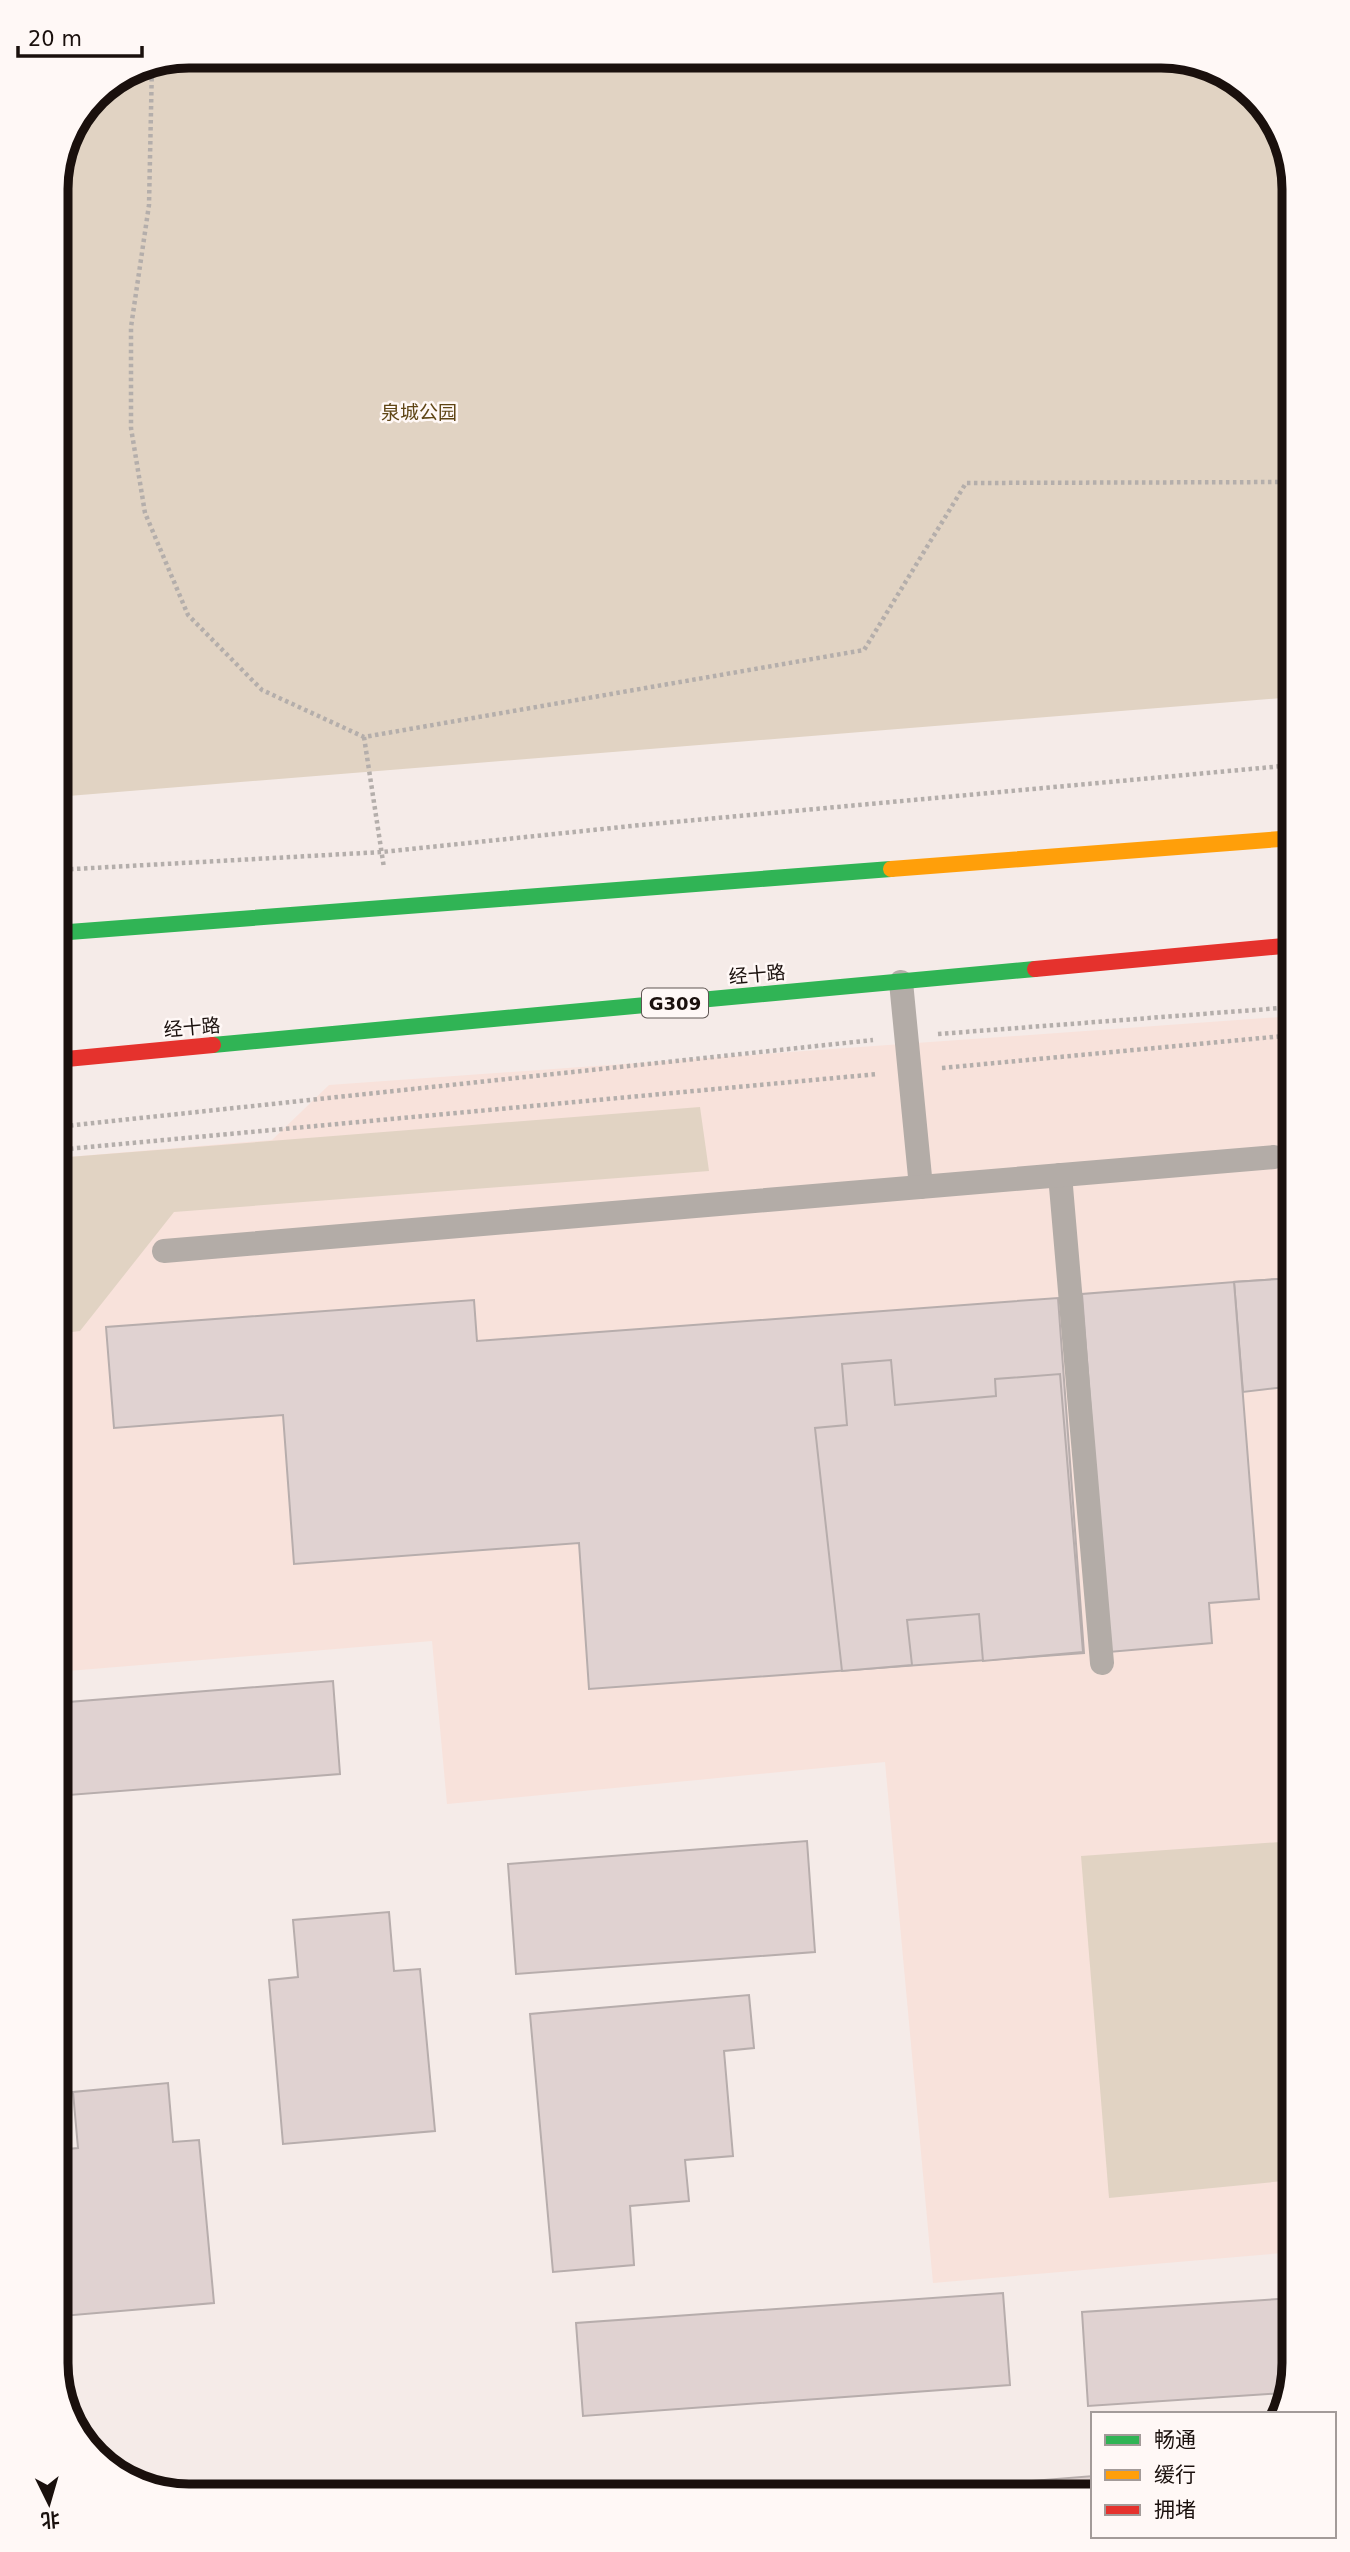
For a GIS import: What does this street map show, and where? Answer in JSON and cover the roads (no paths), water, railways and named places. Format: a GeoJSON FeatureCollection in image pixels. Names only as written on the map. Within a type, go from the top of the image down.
{"type":"FeatureCollection","features":[{"type":"Feature","properties":{"kind":"highway"},"geometry":{"type":"LineString","coordinates":[[69,932],[1282,839]]}},
{"type":"Feature","properties":{"kind":"highway","name":"经十路"},"geometry":{"type":"LineString","coordinates":[[69,1059],[1282,947]]}},
{"type":"Feature","properties":{"kind":"lane"},"geometry":{"type":"LineString","coordinates":[[901,982],[920,1187]]}},
{"type":"Feature","properties":{"kind":"lane"},"geometry":{"type":"LineString","coordinates":[[164,1251],[1274,1157]]}},
{"type":"Feature","properties":{"kind":"lane"},"geometry":{"type":"LineString","coordinates":[[1060,1175],[1102,1663]]}},
{"type":"Feature","properties":{"kind":"park label","name":"泉城公园"},"geometry":{"type":"Point","coordinates":[419,412]}}]}
